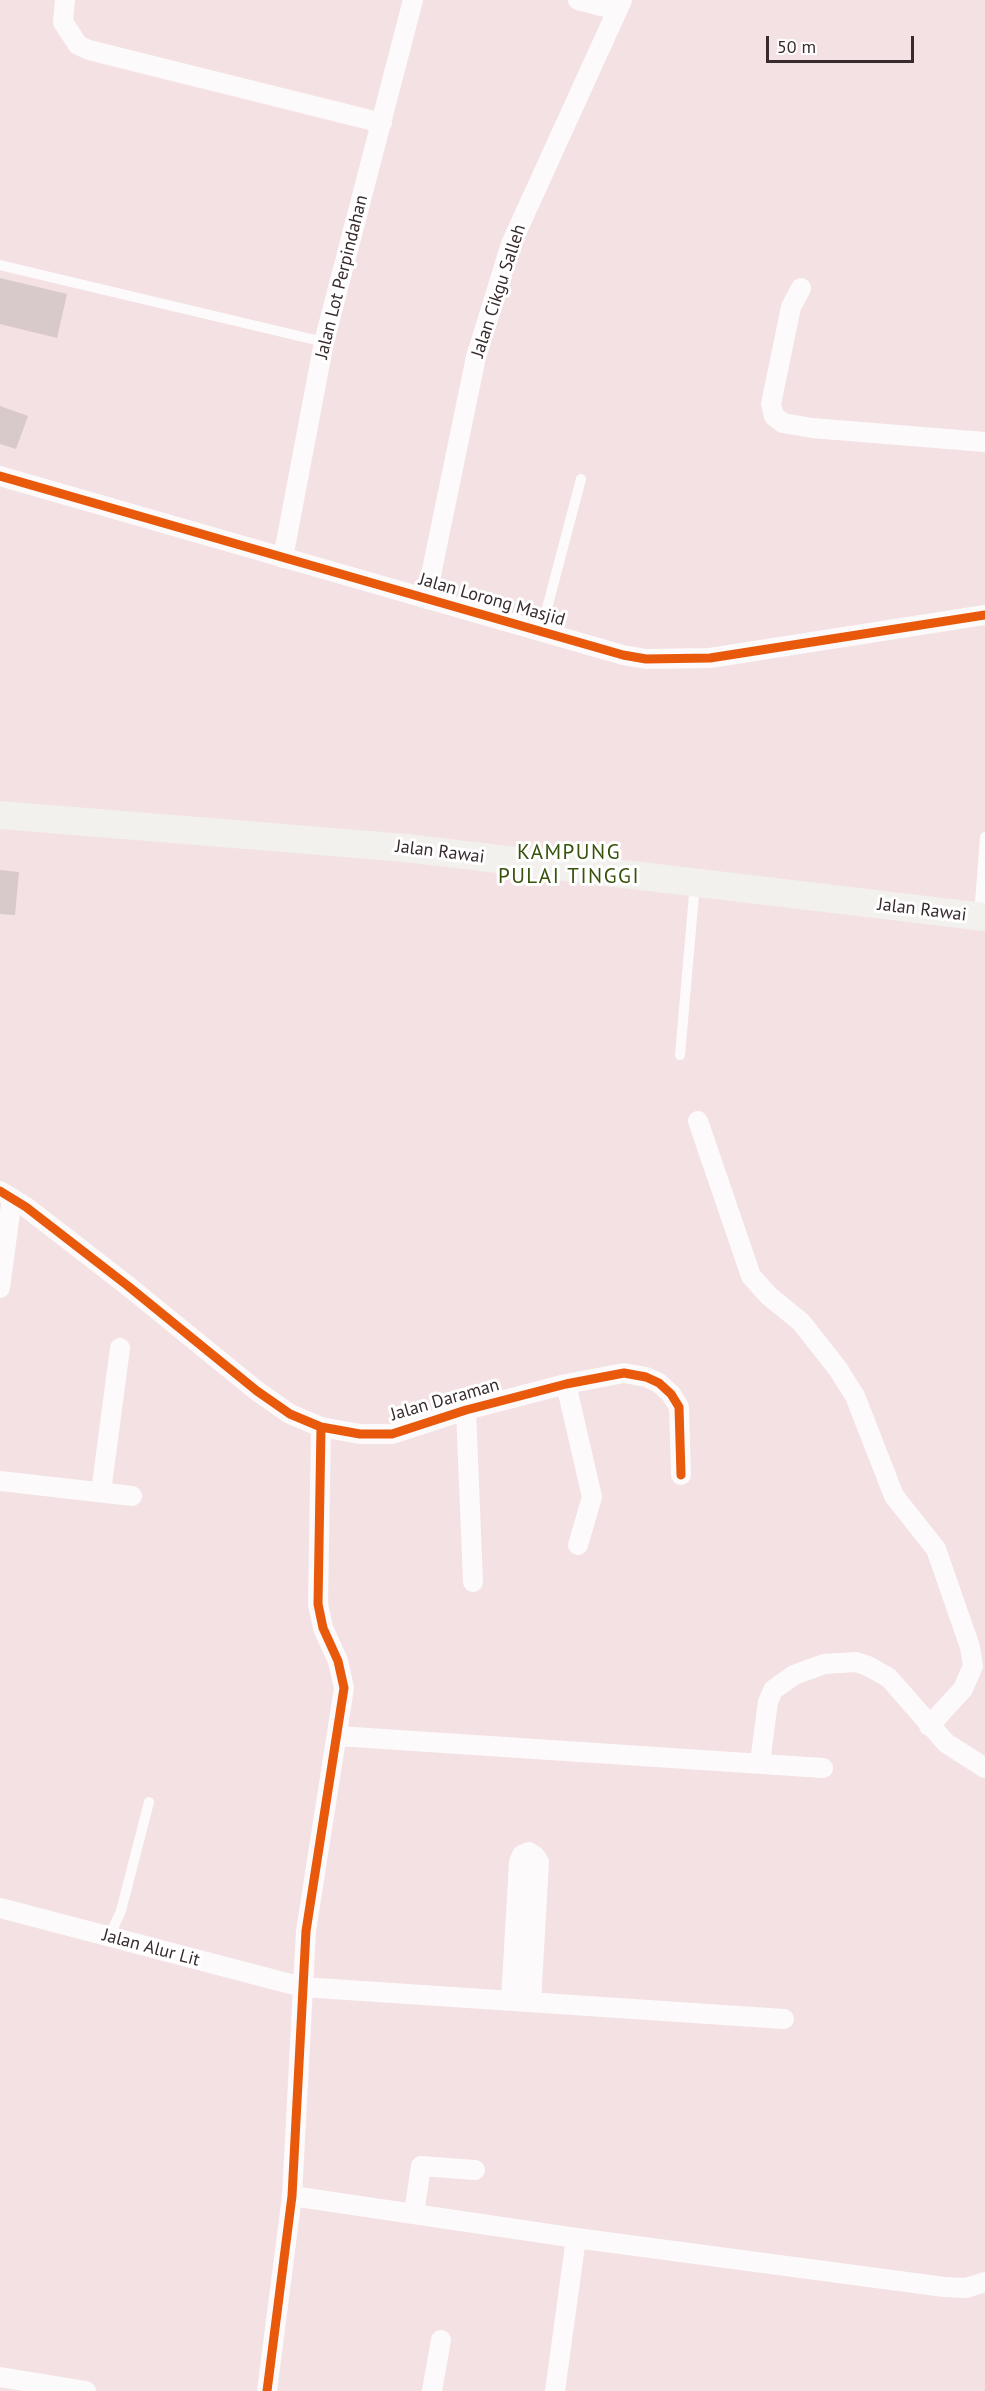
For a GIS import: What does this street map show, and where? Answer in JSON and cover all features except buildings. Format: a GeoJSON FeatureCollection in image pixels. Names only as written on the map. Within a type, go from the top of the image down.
{"type":"FeatureCollection","features":[{"type":"Feature","properties":{"kind":"main road","name":"Jalan Rawai"},"geometry":{"type":"LineString","coordinates":[[0,815],[406,848],[982,917]]}},
{"type":"Feature","properties":{"kind":"street"},"geometry":{"type":"LineString","coordinates":[[65,0],[63,22],[78,45],[89,50],[382,123]]}},
{"type":"Feature","properties":{"kind":"street","name":"Jalan Lot Perpindahan"},"geometry":{"type":"LineString","coordinates":[[283,558],[324,342],[413,0]]}},
{"type":"Feature","properties":{"kind":"street"},"geometry":{"type":"LineString","coordinates":[[578,0],[620,5]]}},
{"type":"Feature","properties":{"kind":"street","name":"Jalan Cikgu Salleh"},"geometry":{"type":"LineString","coordinates":[[426,599],[476,357],[511,244],[620,5]]}},
{"type":"Feature","properties":{"kind":"street"},"geometry":{"type":"LineString","coordinates":[[801,288],[791,307],[771,404],[774,416],[783,423],[812,428],[985,442]]}},
{"type":"Feature","properties":{"kind":"street","name":"Jalan Lorong Masjid"},"geometry":{"type":"LineString","coordinates":[[0,476],[623,655],[646,659],[689,660],[985,615]]}},
{"type":"Feature","properties":{"kind":"street"},"geometry":{"type":"LineString","coordinates":[[698,1121],[751,1276],[769,1296],[801,1322],[838,1369],[855,1396],[894,1496],[936,1549],[957,1606],[973,1666],[963,1689],[929,1726]]}},
{"type":"Feature","properties":{"kind":"street"},"geometry":{"type":"LineString","coordinates":[[0,1288],[6,1195]]}},
{"type":"Feature","properties":{"kind":"street","name":"Jalan Daraman"},"geometry":{"type":"LineString","coordinates":[[6,1195],[128,1286],[257,1391],[290,1414],[321,1427],[360,1434],[392,1434],[466,1410],[566,1384],[624,1373],[646,1377],[659,1383],[671,1394],[679,1407],[681,1475]]}},
{"type":"Feature","properties":{"kind":"street"},"geometry":{"type":"LineString","coordinates":[[101,1492],[120,1348]]}},
{"type":"Feature","properties":{"kind":"street"},"geometry":{"type":"LineString","coordinates":[[566,1384],[592,1497],[578,1545]]}},
{"type":"Feature","properties":{"kind":"street"},"geometry":{"type":"LineString","coordinates":[[466,1410],[473,1582]]}},
{"type":"Feature","properties":{"kind":"street"},"geometry":{"type":"LineString","coordinates":[[267,2391],[292,2196],[306,1931],[344,1688],[343,1676],[323,1628],[318,1604],[321,1427]]}},
{"type":"Feature","properties":{"kind":"street"},"geometry":{"type":"LineString","coordinates":[[0,1481],[132,1496]]}},
{"type":"Feature","properties":{"kind":"street"},"geometry":{"type":"LineString","coordinates":[[760,1762],[768,1702],[774,1690],[794,1675],[824,1664],[856,1662],[889,1678],[929,1726],[964,1757],[985,1768]]}},
{"type":"Feature","properties":{"kind":"street"},"geometry":{"type":"LineString","coordinates":[[338,1736],[760,1762],[822,1768]]}},
{"type":"Feature","properties":{"kind":"street"},"geometry":{"type":"LineString","coordinates":[[511,2000],[519,1862],[522,1855],[529,1852],[536,1856],[539,1862],[531,2002]]}},
{"type":"Feature","properties":{"kind":"street","name":"Jalan Alur Lit"},"geometry":{"type":"LineString","coordinates":[[0,1908],[302,1987],[784,2019]]}},
{"type":"Feature","properties":{"kind":"street"},"geometry":{"type":"LineString","coordinates":[[414,2214],[421,2166],[475,2170]]}},
{"type":"Feature","properties":{"kind":"street"},"geometry":{"type":"LineString","coordinates":[[292,2196],[576,2238],[945,2287],[966,2288],[985,2282]]}},
{"type":"Feature","properties":{"kind":"street"},"geometry":{"type":"LineString","coordinates":[[555,2391],[576,2238]]}},
{"type":"Feature","properties":{"kind":"street"},"geometry":{"type":"LineString","coordinates":[[432,2391],[441,2340]]}},
{"type":"Feature","properties":{"kind":"street"},"geometry":{"type":"LineString","coordinates":[[0,2376],[86,2391]]}},
{"type":"Feature","properties":{"kind":"lane"},"geometry":{"type":"LineString","coordinates":[[0,265],[324,342]]}},
{"type":"Feature","properties":{"kind":"lane"},"geometry":{"type":"LineString","coordinates":[[541,631],[581,479]]}},
{"type":"Feature","properties":{"kind":"lane"},"geometry":{"type":"LineString","coordinates":[[982,917],[985,837]]}},
{"type":"Feature","properties":{"kind":"lane"},"geometry":{"type":"LineString","coordinates":[[680,1054],[695,883]]}},
{"type":"Feature","properties":{"kind":"lane"},"geometry":{"type":"LineString","coordinates":[[109,1937],[121,1911],[149,1802]]}},
{"type":"Feature","properties":{"kind":"cycle path"},"geometry":{"type":"LineString","coordinates":[[0,476],[623,655],[646,659],[710,658],[985,615]]}},
{"type":"Feature","properties":{"kind":"cycle path"},"geometry":{"type":"LineString","coordinates":[[0,1191],[26,1207],[128,1286],[257,1391],[290,1414],[321,1427],[360,1434],[392,1434],[466,1410],[566,1384],[624,1373],[646,1377],[659,1383],[671,1394],[679,1407],[681,1475]]}},
{"type":"Feature","properties":{"kind":"cycle path"},"geometry":{"type":"LineString","coordinates":[[267,2391],[292,2196],[306,1931],[344,1688],[338,1661],[323,1628],[318,1604],[321,1427]]}},
{"type":"Feature","properties":{"kind":"district","name":"KAMPUNG PULAI TINGGI"},"geometry":{"type":"Point","coordinates":[569,865]}}]}
